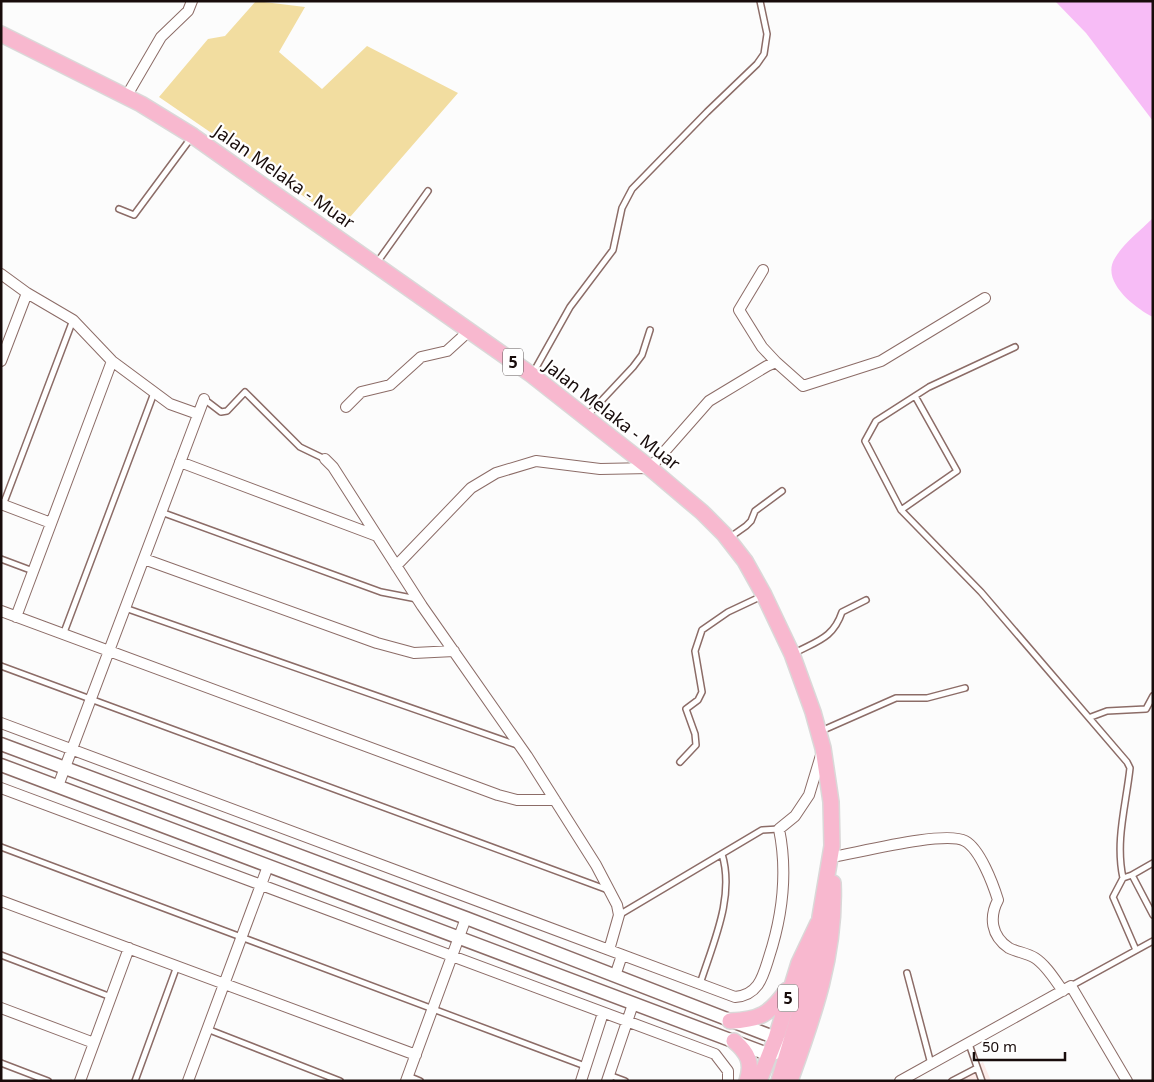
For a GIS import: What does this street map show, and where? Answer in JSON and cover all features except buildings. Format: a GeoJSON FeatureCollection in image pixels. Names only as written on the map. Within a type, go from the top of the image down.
{"type":"FeatureCollection","features":[{"type":"Feature","properties":{"kind":"main road","name":"Jalan Melaka - Muar"},"geometry":{"type":"LineString","coordinates":[[1,34],[126,97],[193,136],[532,375],[650,468],[702,512],[727,539],[764,595],[792,654],[822,748],[831,802],[832,852],[820,918],[819,948],[779,1081]]}},
{"type":"Feature","properties":{"kind":"main road"},"geometry":{"type":"LineString","coordinates":[[790,1081],[810,1028],[830,952],[834,913],[832,852]]}},
{"type":"Feature","properties":{"kind":"main road","name":"Jalan Melaka - Muar"},"geometry":{"type":"LineString","coordinates":[[759,1081],[776,1038],[799,964],[820,918]]}},
{"type":"Feature","properties":{"kind":"main road"},"geometry":{"type":"LineString","coordinates":[[730,1021],[748,1020],[762,1016],[777,1004],[794,980]]}},
{"type":"Feature","properties":{"kind":"main road"},"geometry":{"type":"LineString","coordinates":[[734,1042],[745,1050],[750,1062],[746,1081]]}},
{"type":"Feature","properties":{"kind":"street"},"geometry":{"type":"LineString","coordinates":[[126,97],[161,37],[188,12],[192,1]]}},
{"type":"Feature","properties":{"kind":"street"},"geometry":{"type":"LineString","coordinates":[[763,270],[739,310],[762,347],[803,386],[881,361],[985,298]]}},
{"type":"Feature","properties":{"kind":"street"},"geometry":{"type":"LineString","coordinates":[[1,274],[27,293],[73,320],[112,362],[154,393],[170,404],[198,414]]}},
{"type":"Feature","properties":{"kind":"street"},"geometry":{"type":"LineString","coordinates":[[1,361],[27,293]]}},
{"type":"Feature","properties":{"kind":"street"},"geometry":{"type":"LineString","coordinates":[[346,407],[361,392],[390,385],[421,358],[443,354],[469,331]]}},
{"type":"Feature","properties":{"kind":"street"},"geometry":{"type":"LineString","coordinates":[[16,617],[112,362]]}},
{"type":"Feature","properties":{"kind":"street"},"geometry":{"type":"LineString","coordinates":[[396,566],[472,488],[496,473],[536,461],[600,468],[650,468],[709,401],[776,362]]}},
{"type":"Feature","properties":{"kind":"street"},"geometry":{"type":"LineString","coordinates":[[58,786],[204,398]]}},
{"type":"Feature","properties":{"kind":"street"},"geometry":{"type":"LineString","coordinates":[[325,459],[333,467],[418,600],[520,746],[555,800],[609,891],[619,915],[609,950]]}},
{"type":"Feature","properties":{"kind":"street"},"geometry":{"type":"LineString","coordinates":[[180,462],[377,536]]}},
{"type":"Feature","properties":{"kind":"street"},"geometry":{"type":"LineString","coordinates":[[2,504],[51,523]]}},
{"type":"Feature","properties":{"kind":"street"},"geometry":{"type":"LineString","coordinates":[[144,558],[377,643],[414,653],[454,651]]}},
{"type":"Feature","properties":{"kind":"street"},"geometry":{"type":"LineString","coordinates":[[1,611],[498,795],[517,800],[555,800]]}},
{"type":"Feature","properties":{"kind":"street"},"geometry":{"type":"LineString","coordinates":[[1,723],[735,997],[750,993],[761,982],[777,933],[783,901],[784,850],[779,829],[796,816],[809,795],[822,748]]}},
{"type":"Feature","properties":{"kind":"street"},"geometry":{"type":"LineString","coordinates":[[1,744],[466,918],[776,1038],[790,1049]]}},
{"type":"Feature","properties":{"kind":"street"},"geometry":{"type":"LineString","coordinates":[[1,765],[770,1055],[790,1049]]}},
{"type":"Feature","properties":{"kind":"street"},"geometry":{"type":"LineString","coordinates":[[1,788],[715,1054],[728,1071],[728,1081]]}},
{"type":"Feature","properties":{"kind":"street"},"geometry":{"type":"LineString","coordinates":[[832,852],[946,837],[965,841],[977,854],[991,878],[998,900],[991,912],[992,924],[999,939],[1009,948],[1035,958],[1067,988],[1127,1081]]}},
{"type":"Feature","properties":{"kind":"street"},"geometry":{"type":"LineString","coordinates":[[190,1080],[268,866]]}},
{"type":"Feature","properties":{"kind":"street"},"geometry":{"type":"LineString","coordinates":[[1,901],[416,1055]]}},
{"type":"Feature","properties":{"kind":"street"},"geometry":{"type":"LineString","coordinates":[[407,1078],[466,918]]}},
{"type":"Feature","properties":{"kind":"street"},"geometry":{"type":"LineString","coordinates":[[80,1081],[129,948]]}},
{"type":"Feature","properties":{"kind":"street"},"geometry":{"type":"LineString","coordinates":[[615,976],[622,955]]}},
{"type":"Feature","properties":{"kind":"street"},"geometry":{"type":"LineString","coordinates":[[900,1081],[1067,988]]}},
{"type":"Feature","properties":{"kind":"street"},"geometry":{"type":"LineString","coordinates":[[608,1078],[633,1004]]}},
{"type":"Feature","properties":{"kind":"street"},"geometry":{"type":"LineString","coordinates":[[1,1008],[94,1043]]}},
{"type":"Feature","properties":{"kind":"street"},"geometry":{"type":"LineString","coordinates":[[581,1081],[603,1013]]}},
{"type":"Feature","properties":{"kind":"lane"},"geometry":{"type":"LineString","coordinates":[[532,375],[570,307],[613,250],[622,208],[632,189],[757,64],[764,54],[767,34],[760,1]]}},
{"type":"Feature","properties":{"kind":"lane"},"geometry":{"type":"LineString","coordinates":[[119,209],[134,215],[193,136]]}},
{"type":"Feature","properties":{"kind":"lane"},"geometry":{"type":"LineString","coordinates":[[375,264],[428,191]]}},
{"type":"Feature","properties":{"kind":"lane"},"geometry":{"type":"LineString","coordinates":[[2,504],[73,320]]}},
{"type":"Feature","properties":{"kind":"lane"},"geometry":{"type":"LineString","coordinates":[[586,417],[633,368],[642,355],[650,330]]}},
{"type":"Feature","properties":{"kind":"lane"},"geometry":{"type":"LineString","coordinates":[[1015,347],[929,387],[876,421],[865,441],[901,510],[981,592],[1091,718],[1130,768],[1122,810],[1120,864],[1123,878],[1113,897],[1136,950]]}},
{"type":"Feature","properties":{"kind":"lane"},"geometry":{"type":"LineString","coordinates":[[204,398],[222,412],[228,411],[245,392],[300,447],[325,459]]}},
{"type":"Feature","properties":{"kind":"lane"},"geometry":{"type":"LineString","coordinates":[[63,635],[154,393]]}},
{"type":"Feature","properties":{"kind":"lane"},"geometry":{"type":"LineString","coordinates":[[901,510],[957,472],[915,396]]}},
{"type":"Feature","properties":{"kind":"lane"},"geometry":{"type":"LineString","coordinates":[[727,539],[746,526],[751,521],[755,511],[782,491]]}},
{"type":"Feature","properties":{"kind":"lane"},"geometry":{"type":"LineString","coordinates":[[161,512],[381,592],[418,600]]}},
{"type":"Feature","properties":{"kind":"lane"},"geometry":{"type":"LineString","coordinates":[[1,559],[33,571]]}},
{"type":"Feature","properties":{"kind":"lane"},"geometry":{"type":"LineString","coordinates":[[680,762],[696,745],[695,734],[686,709],[698,700],[702,692],[695,651],[702,630],[728,612],[764,595]]}},
{"type":"Feature","properties":{"kind":"lane"},"geometry":{"type":"LineString","coordinates":[[792,654],[830,634],[837,626],[842,612],[866,600]]}},
{"type":"Feature","properties":{"kind":"lane"},"geometry":{"type":"LineString","coordinates":[[125,608],[520,746]]}},
{"type":"Feature","properties":{"kind":"lane"},"geometry":{"type":"LineString","coordinates":[[1,666],[90,701],[609,891]]}},
{"type":"Feature","properties":{"kind":"lane"},"geometry":{"type":"LineString","coordinates":[[818,733],[896,698],[927,698],[965,688]]}},
{"type":"Feature","properties":{"kind":"lane"},"geometry":{"type":"LineString","coordinates":[[1091,718],[1107,711],[1146,709],[1153,696]]}},
{"type":"Feature","properties":{"kind":"lane"},"geometry":{"type":"LineString","coordinates":[[619,915],[762,830],[779,829]]}},
{"type":"Feature","properties":{"kind":"lane"},"geometry":{"type":"LineString","coordinates":[[1,848],[585,1066]]}},
{"type":"Feature","properties":{"kind":"lane"},"geometry":{"type":"LineString","coordinates":[[700,984],[723,915],[726,868],[722,854]]}},
{"type":"Feature","properties":{"kind":"lane"},"geometry":{"type":"LineString","coordinates":[[1123,878],[1153,863]]}},
{"type":"Feature","properties":{"kind":"lane"},"geometry":{"type":"LineString","coordinates":[[1132,875],[1153,915]]}},
{"type":"Feature","properties":{"kind":"lane"},"geometry":{"type":"LineString","coordinates":[[1067,988],[1153,941]]}},
{"type":"Feature","properties":{"kind":"lane"},"geometry":{"type":"LineString","coordinates":[[1,955],[111,997]]}},
{"type":"Feature","properties":{"kind":"lane"},"geometry":{"type":"LineString","coordinates":[[135,1081],[177,966]]}},
{"type":"Feature","properties":{"kind":"lane"},"geometry":{"type":"LineString","coordinates":[[907,973],[931,1064]]}},
{"type":"Feature","properties":{"kind":"lane"},"geometry":{"type":"LineString","coordinates":[[207,1029],[340,1081]]}},
{"type":"Feature","properties":{"kind":"lane"},"geometry":{"type":"LineString","coordinates":[[969,1044],[982,1081]]}},
{"type":"Feature","properties":{"kind":"lane"},"geometry":{"type":"LineString","coordinates":[[1,1063],[48,1081]]}},
{"type":"Feature","properties":{"kind":"lane"},"geometry":{"type":"LineString","coordinates":[[952,1081],[977,1068]]}},
{"type":"Feature","properties":{"kind":"lane"},"geometry":{"type":"LineString","coordinates":[[407,1078],[420,1081]]}},
{"type":"Feature","properties":{"kind":"lane"},"geometry":{"type":"LineString","coordinates":[[608,1078],[625,1081]]}},
{"type":"Feature","properties":{"kind":"shaded area"},"geometry":{"type":"Polygon","coordinates":[[[256,1],[305,7],[279,52],[322,89],[367,46],[458,93],[344,224],[159,97],[208,39],[225,36],[256,1]]]}},
{"type":"Feature","properties":{"kind":"shaded area"},"geometry":{"type":"Polygon","coordinates":[[[1055,1],[1153,1],[1153,121],[1086,33],[1055,1]]]}},
{"type":"Feature","properties":{"kind":"shaded area"},"geometry":{"type":"Polygon","coordinates":[[[1153,218],[1153,317],[1137,307],[1122,293],[1112,276],[1112,267],[1115,258],[1123,247],[1153,218]]]}},
{"type":"Feature","properties":{"kind":"shaded area"},"geometry":{"type":"Polygon","coordinates":[[[983,1062],[991,1081],[948,1081],[983,1062]]]}}]}
